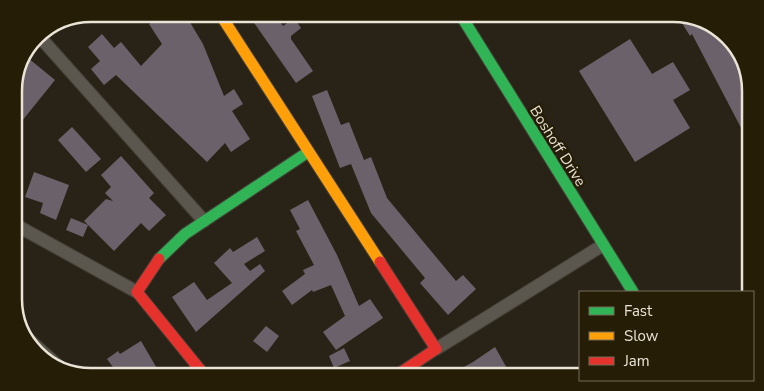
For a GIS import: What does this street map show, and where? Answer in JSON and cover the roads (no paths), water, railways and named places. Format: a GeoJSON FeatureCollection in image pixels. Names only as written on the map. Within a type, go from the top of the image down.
{"type":"FeatureCollection","features":[{"type":"Feature","properties":{"kind":"street"},"geometry":{"type":"LineString","coordinates":[[226,23],[436,350]]}},
{"type":"Feature","properties":{"kind":"street","name":"Boshoff Drive"},"geometry":{"type":"LineString","coordinates":[[466,23],[632,291]]}},
{"type":"Feature","properties":{"kind":"street"},"geometry":{"type":"LineString","coordinates":[[44,42],[204,221]]}},
{"type":"Feature","properties":{"kind":"street"},"geometry":{"type":"LineString","coordinates":[[137,292],[163,253],[204,221],[308,152]]}},
{"type":"Feature","properties":{"kind":"street"},"geometry":{"type":"LineString","coordinates":[[23,229],[137,292],[199,368]]}},
{"type":"Feature","properties":{"kind":"street"},"geometry":{"type":"LineString","coordinates":[[408,368],[602,245]]}}]}
